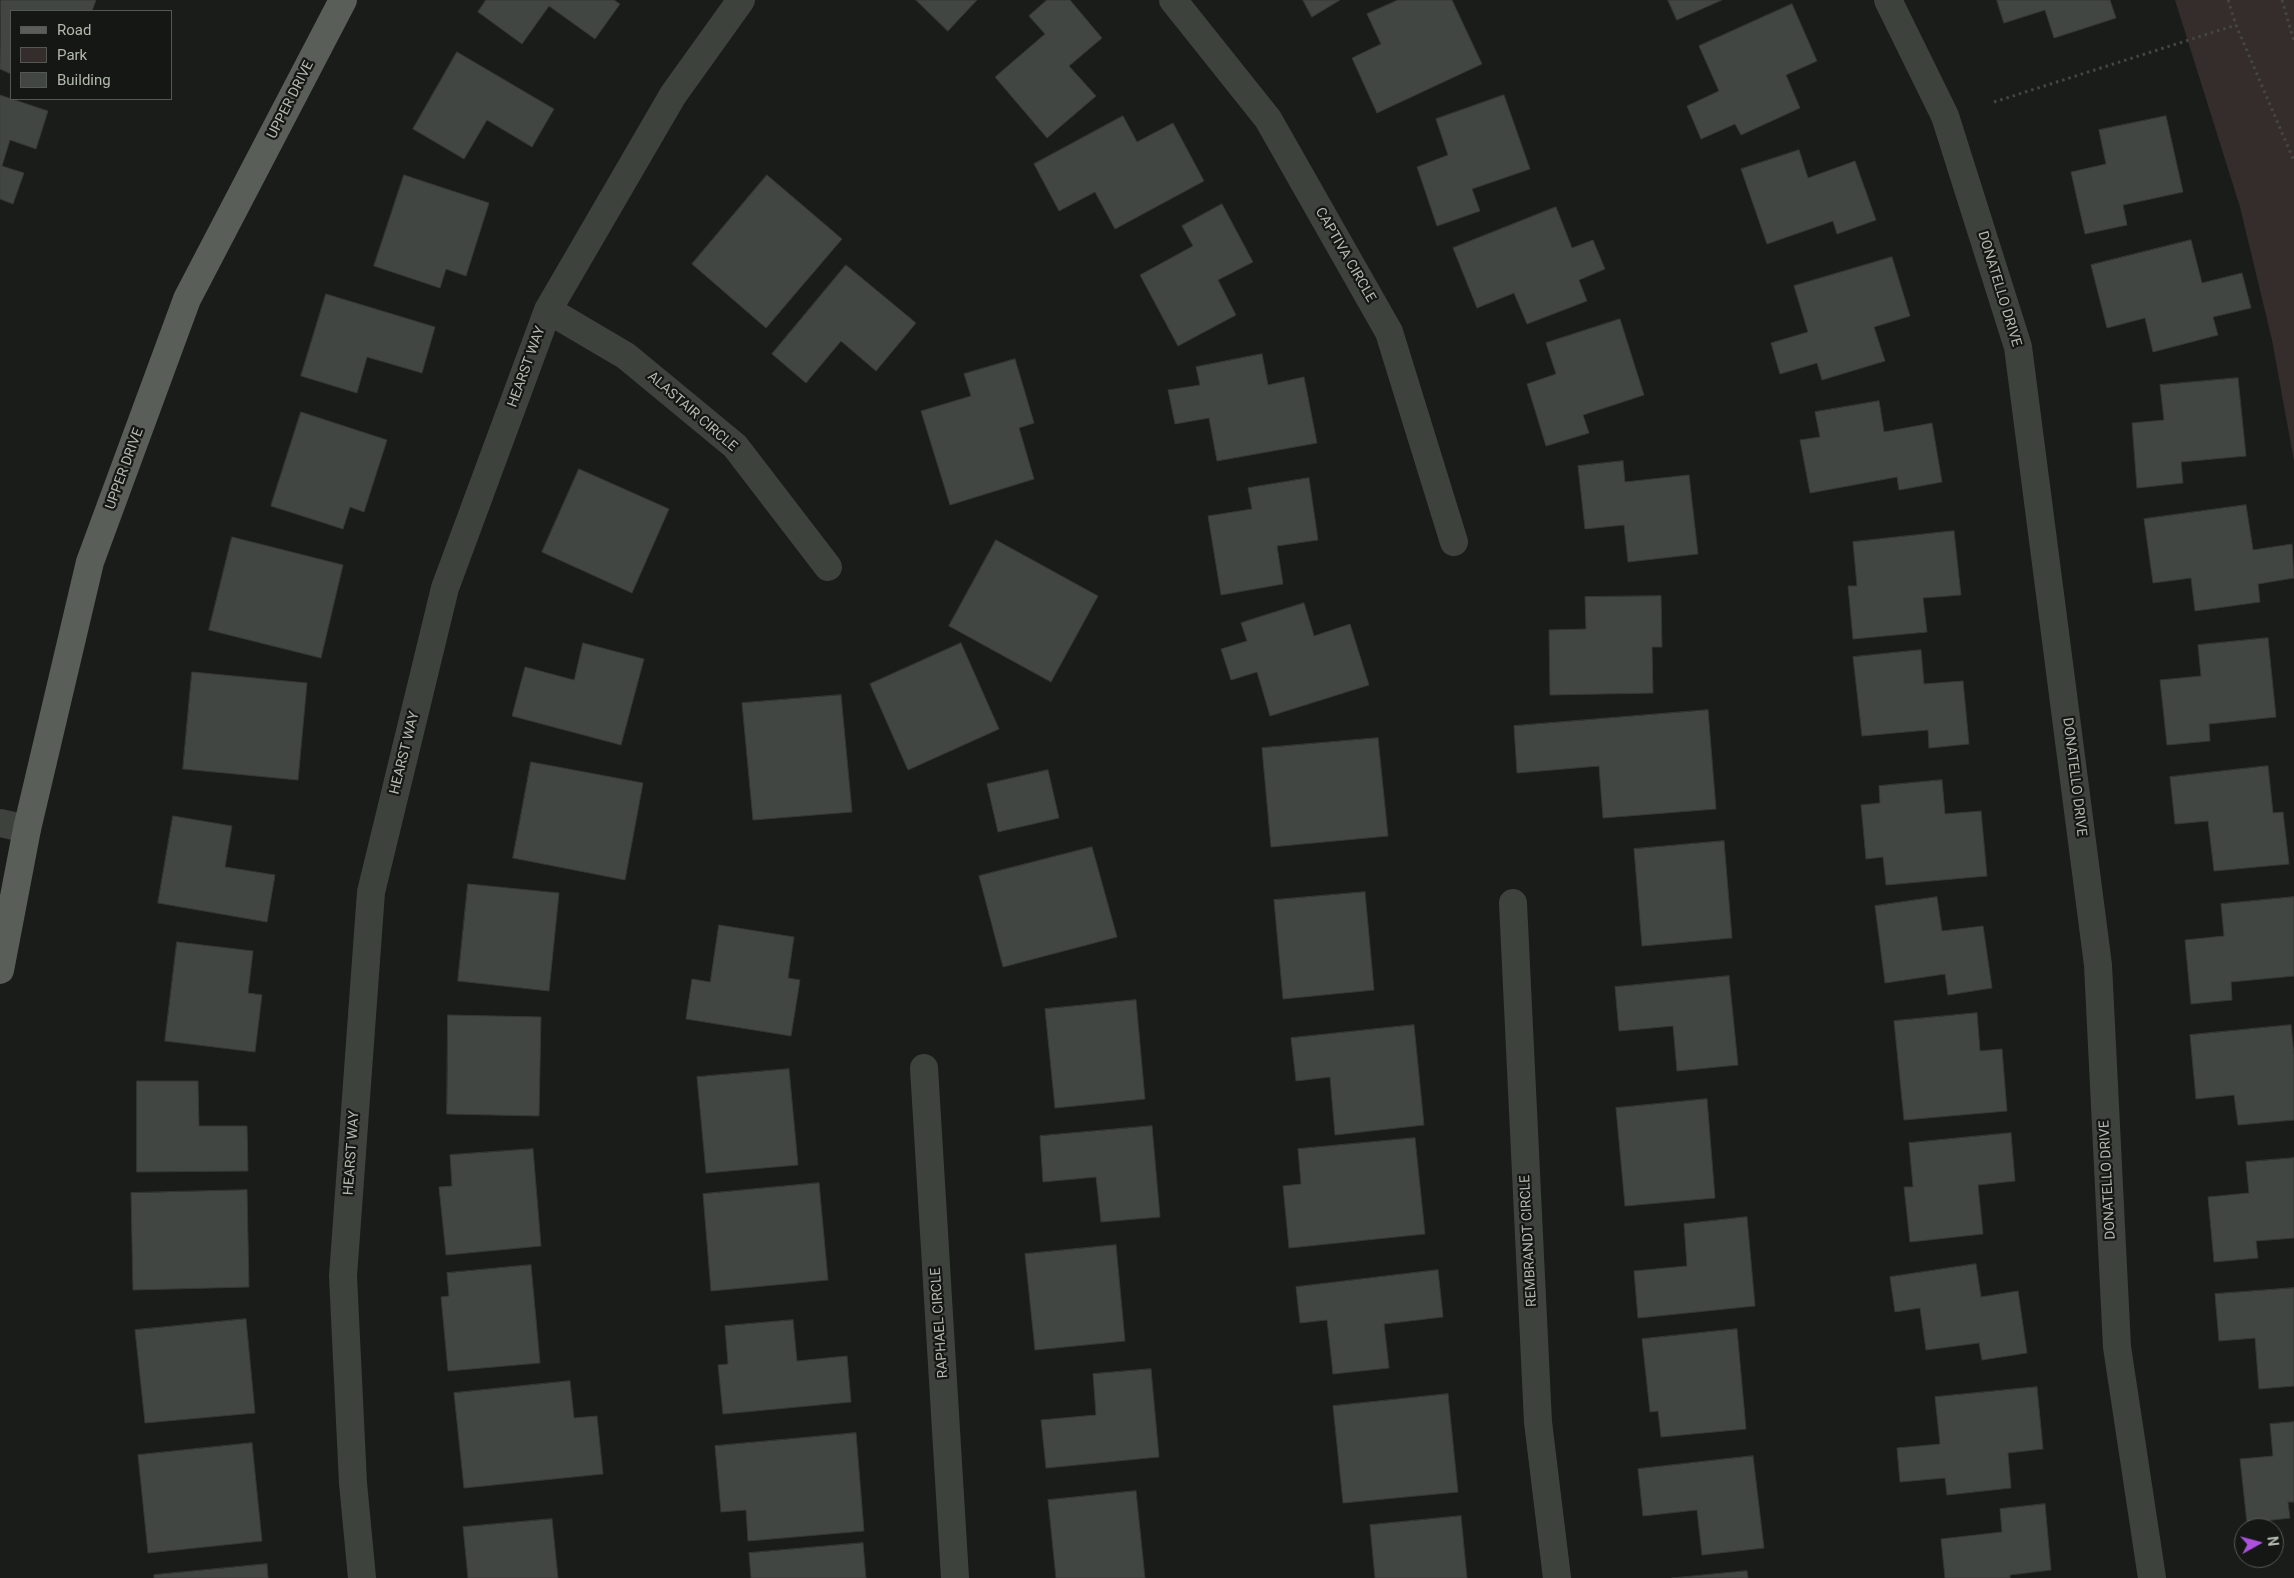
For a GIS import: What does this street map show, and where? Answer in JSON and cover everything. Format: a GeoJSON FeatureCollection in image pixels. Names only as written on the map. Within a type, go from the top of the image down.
{"type":"FeatureCollection","features":[{"type":"Feature","properties":{"kind":"main road","name":"UPPER DRIVE"},"geometry":{"type":"LineString","coordinates":[[0,970],[27,829],[90,562],[188,299],[343,0]]}},
{"type":"Feature","properties":{"kind":"street","name":"HEARST WAY"},"geometry":{"type":"LineString","coordinates":[[362,1578],[352,1483],[343,1276],[371,892],[445,588],[548,310],[673,95],[741,0]]}},
{"type":"Feature","properties":{"kind":"street","name":"CAPTIVA CIRCLE"},"geometry":{"type":"LineString","coordinates":[[1172,0],[1268,119],[1388,332],[1454,542]]}},
{"type":"Feature","properties":{"kind":"street","name":"DONATELLO DRIVE"},"geometry":{"type":"LineString","coordinates":[[1888,0],[1945,116],[2018,347],[2098,966],[2116,1348],[2152,1578]]}},
{"type":"Feature","properties":{"kind":"street","name":"ALASTAIR CIRCLE"},"geometry":{"type":"LineString","coordinates":[[548,310],[626,356],[735,446],[828,567]]}},
{"type":"Feature","properties":{"kind":"street"},"geometry":{"type":"LineString","coordinates":[[0,823],[27,829]]}},
{"type":"Feature","properties":{"kind":"street","name":"REMBRANDT CIRCLE"},"geometry":{"type":"LineString","coordinates":[[1513,903],[1538,1422],[1557,1578]]}},
{"type":"Feature","properties":{"kind":"street","name":"RAPHAEL CIRCLE"},"geometry":{"type":"LineString","coordinates":[[924,1068],[955,1578]]}},
{"type":"Feature","properties":{"kind":"path"},"geometry":{"type":"LineString","coordinates":[[2228,0],[2236,25],[2294,161]]}},
{"type":"Feature","properties":{"kind":"path"},"geometry":{"type":"LineString","coordinates":[[2282,0],[2294,40]]}},
{"type":"Feature","properties":{"kind":"path"},"geometry":{"type":"LineString","coordinates":[[1994,102],[2236,25]]}},
{"type":"Feature","properties":{"kind":"green space"},"geometry":{"type":"Polygon","coordinates":[[[2175,0],[2294,0],[2294,461],[2272,340],[2240,207],[2175,0]]]}},
{"type":"Feature","properties":{"kind":"building"},"geometry":{"type":"Polygon","coordinates":[[[1,0],[96,0],[92,10],[10,10],[10,74],[0,69],[1,0]]]}},
{"type":"Feature","properties":{"kind":"building"},"geometry":{"type":"Polygon","coordinates":[[[486,0],[614,0],[620,4],[595,39],[549,6],[522,44],[478,12],[486,0]]]}},
{"type":"Feature","properties":{"kind":"building"},"geometry":{"type":"Polygon","coordinates":[[[916,0],[977,0],[948,31],[916,0]]]}},
{"type":"Feature","properties":{"kind":"building"},"geometry":{"type":"Polygon","coordinates":[[[1047,0],[1070,0],[1102,38],[1069,66],[1096,96],[1047,138],[995,77],[1045,34],[1029,16],[1047,0]]]}},
{"type":"Feature","properties":{"kind":"building"},"geometry":{"type":"Polygon","coordinates":[[[1303,0],[1340,0],[1312,17],[1303,0]]]}},
{"type":"Feature","properties":{"kind":"building"},"geometry":{"type":"Polygon","coordinates":[[[1398,0],[1452,0],[1482,64],[1377,113],[1352,58],[1381,44],[1367,14],[1398,0]]]}},
{"type":"Feature","properties":{"kind":"building"},"geometry":{"type":"Polygon","coordinates":[[[1668,0],[1722,0],[1677,20],[1668,0]]]}},
{"type":"Feature","properties":{"kind":"building"},"geometry":{"type":"Polygon","coordinates":[[[1997,0],[2110,0],[2116,18],[2054,38],[2045,10],[2004,23],[1997,0]]]}},
{"type":"Feature","properties":{"kind":"building"},"geometry":{"type":"Polygon","coordinates":[[[1792,4],[1817,61],[1786,75],[1800,108],[1741,135],[1735,124],[1701,139],[1687,106],[1719,91],[1699,46],[1792,4]]]}},
{"type":"Feature","properties":{"kind":"building"},"geometry":{"type":"Polygon","coordinates":[[[457,52],[554,109],[532,147],[487,120],[464,159],[413,129],[457,52]]]}},
{"type":"Feature","properties":{"kind":"building"},"geometry":{"type":"Polygon","coordinates":[[[0,95],[10,100],[48,111],[36,149],[10,140],[2,166],[24,173],[13,204],[0,199],[0,95]]]}},
{"type":"Feature","properties":{"kind":"building"},"geometry":{"type":"Polygon","coordinates":[[[1504,95],[1530,169],[1472,189],[1480,211],[1437,226],[1417,167],[1448,155],[1436,119],[1504,95]]]}},
{"type":"Feature","properties":{"kind":"building"},"geometry":{"type":"Polygon","coordinates":[[[1123,116],[1137,142],[1173,123],[1204,181],[1115,229],[1095,192],[1059,211],[1034,164],[1123,116]]]}},
{"type":"Feature","properties":{"kind":"building"},"geometry":{"type":"Polygon","coordinates":[[[2166,116],[2183,192],[2123,205],[2127,225],[2085,234],[2071,172],[2106,164],[2099,130],[2166,116]]]}},
{"type":"Feature","properties":{"kind":"building"},"geometry":{"type":"Polygon","coordinates":[[[1799,150],[1808,178],[1855,161],[1876,220],[1837,234],[1833,221],[1767,244],[1741,169],[1799,150]]]}},
{"type":"Feature","properties":{"kind":"building"},"geometry":{"type":"Polygon","coordinates":[[[404,175],[489,203],[466,276],[446,269],[440,288],[374,266],[404,175]]]}},
{"type":"Feature","properties":{"kind":"building"},"geometry":{"type":"Polygon","coordinates":[[[767,175],[842,239],[766,328],[692,264],[767,175]]]}},
{"type":"Feature","properties":{"kind":"building"},"geometry":{"type":"Polygon","coordinates":[[[1222,204],[1253,262],[1218,280],[1236,315],[1178,346],[1140,275],[1193,246],[1182,226],[1222,204]]]}},
{"type":"Feature","properties":{"kind":"building"},"geometry":{"type":"Polygon","coordinates":[[[1556,207],[1572,248],[1593,240],[1605,269],[1579,280],[1587,301],[1527,324],[1514,293],[1477,308],[1453,248],[1556,207]]]}},
{"type":"Feature","properties":{"kind":"building"},"geometry":{"type":"Polygon","coordinates":[[[2191,240],[2202,283],[2242,273],[2251,308],[2213,317],[2218,335],[2153,352],[2145,318],[2107,328],[2091,265],[2191,240]]]}},
{"type":"Feature","properties":{"kind":"building"},"geometry":{"type":"Polygon","coordinates":[[[1892,257],[1910,316],[1874,327],[1885,361],[1822,380],[1817,363],[1780,374],[1771,343],[1808,332],[1794,286],[1892,257]]]}},
{"type":"Feature","properties":{"kind":"building"},"geometry":{"type":"Polygon","coordinates":[[[846,265],[916,323],[876,371],[841,341],[806,383],[772,354],[846,265]]]}},
{"type":"Feature","properties":{"kind":"building"},"geometry":{"type":"Polygon","coordinates":[[[326,294],[435,327],[422,373],[367,357],[357,393],[301,376],[326,294]]]}},
{"type":"Feature","properties":{"kind":"building"},"geometry":{"type":"Polygon","coordinates":[[[1620,319],[1644,395],[1583,415],[1589,433],[1546,446],[1527,384],[1556,374],[1546,343],[1620,319]]]}},
{"type":"Feature","properties":{"kind":"building"},"geometry":{"type":"Polygon","coordinates":[[[1262,354],[1268,385],[1304,377],[1317,443],[1217,461],[1209,418],[1175,424],[1168,390],[1200,385],[1196,367],[1262,354]]]}},
{"type":"Feature","properties":{"kind":"building"},"geometry":{"type":"Polygon","coordinates":[[[1015,359],[1034,423],[1019,428],[1034,479],[950,505],[921,411],[971,396],[964,374],[1015,359]]]}},
{"type":"Feature","properties":{"kind":"building"},"geometry":{"type":"Polygon","coordinates":[[[2238,378],[2246,456],[2181,462],[2183,483],[2137,488],[2132,423],[2164,420],[2160,385],[2238,378]]]}},
{"type":"Feature","properties":{"kind":"building"},"geometry":{"type":"Polygon","coordinates":[[[1879,401],[1884,432],[1932,423],[1942,482],[1899,490],[1897,477],[1810,493],[1800,440],[1820,437],[1815,412],[1879,401]]]}},
{"type":"Feature","properties":{"kind":"building"},"geometry":{"type":"Polygon","coordinates":[[[301,412],[387,440],[364,512],[350,507],[343,529],[271,506],[301,412]]]}},
{"type":"Feature","properties":{"kind":"building"},"geometry":{"type":"Polygon","coordinates":[[[1623,461],[1625,482],[1689,475],[1698,554],[1628,562],[1624,525],[1585,529],[1578,466],[1623,461]]]}},
{"type":"Feature","properties":{"kind":"building"},"geometry":{"type":"Polygon","coordinates":[[[579,469],[669,509],[632,593],[542,552],[579,469]]]}},
{"type":"Feature","properties":{"kind":"building"},"geometry":{"type":"Polygon","coordinates":[[[1309,478],[1318,540],[1277,546],[1283,584],[1221,595],[1208,516],[1252,509],[1248,488],[1309,478]]]}},
{"type":"Feature","properties":{"kind":"building"},"geometry":{"type":"Polygon","coordinates":[[[2246,505],[2253,550],[2292,544],[2294,578],[2258,584],[2260,602],[2195,611],[2191,578],[2153,583],[2144,519],[2246,505]]]}},
{"type":"Feature","properties":{"kind":"building"},"geometry":{"type":"Polygon","coordinates":[[[1954,531],[1961,595],[1923,598],[1927,632],[1853,639],[1848,586],[1857,586],[1853,542],[1954,531]]]}},
{"type":"Feature","properties":{"kind":"building"},"geometry":{"type":"Polygon","coordinates":[[[232,537],[343,565],[321,658],[209,630],[232,537]]]}},
{"type":"Feature","properties":{"kind":"building"},"geometry":{"type":"Polygon","coordinates":[[[996,540],[1098,596],[1051,682],[949,626],[996,540]]]}},
{"type":"Feature","properties":{"kind":"building"},"geometry":{"type":"Polygon","coordinates":[[[1661,596],[1662,647],[1652,647],[1653,693],[1550,695],[1549,630],[1586,629],[1585,597],[1661,596]]]}},
{"type":"Feature","properties":{"kind":"building"},"geometry":{"type":"Polygon","coordinates":[[[1304,603],[1314,636],[1350,624],[1369,685],[1270,716],[1257,672],[1231,680],[1221,649],[1247,641],[1241,623],[1304,603]]]}},
{"type":"Feature","properties":{"kind":"building"},"geometry":{"type":"Polygon","coordinates":[[[2268,638],[2276,717],[2209,724],[2210,741],[2167,745],[2160,680],[2201,676],[2198,645],[2268,638]]]}},
{"type":"Feature","properties":{"kind":"building"},"geometry":{"type":"Polygon","coordinates":[[[583,643],[644,659],[621,745],[512,716],[525,667],[574,680],[583,643]]]}},
{"type":"Feature","properties":{"kind":"building"},"geometry":{"type":"Polygon","coordinates":[[[961,643],[999,729],[908,770],[870,684],[961,643]]]}},
{"type":"Feature","properties":{"kind":"building"},"geometry":{"type":"Polygon","coordinates":[[[1921,650],[1924,684],[1963,681],[1969,744],[1929,748],[1928,730],[1862,736],[1853,657],[1921,650]]]}},
{"type":"Feature","properties":{"kind":"building"},"geometry":{"type":"Polygon","coordinates":[[[192,672],[307,683],[298,780],[183,769],[192,672]]]}},
{"type":"Feature","properties":{"kind":"building"},"geometry":{"type":"Polygon","coordinates":[[[841,695],[852,812],[753,820],[742,703],[841,695]]]}},
{"type":"Feature","properties":{"kind":"building"},"geometry":{"type":"Polygon","coordinates":[[[1708,710],[1716,809],[1603,818],[1599,766],[1517,773],[1514,726],[1708,710]]]}},
{"type":"Feature","properties":{"kind":"building"},"geometry":{"type":"Polygon","coordinates":[[[1378,738],[1388,836],[1271,847],[1262,748],[1378,738]]]}},
{"type":"Feature","properties":{"kind":"building"},"geometry":{"type":"Polygon","coordinates":[[[531,762],[643,783],[625,880],[513,858],[531,762]]]}},
{"type":"Feature","properties":{"kind":"building"},"geometry":{"type":"Polygon","coordinates":[[[2268,766],[2273,813],[2283,812],[2289,864],[2214,871],[2208,821],[2175,824],[2170,777],[2268,766]]]}},
{"type":"Feature","properties":{"kind":"building"},"geometry":{"type":"Polygon","coordinates":[[[1048,770],[1059,818],[998,832],[987,784],[1048,770]]]}},
{"type":"Feature","properties":{"kind":"building"},"geometry":{"type":"Polygon","coordinates":[[[1942,780],[1945,814],[1981,811],[1987,876],[1886,885],[1883,857],[1866,859],[1861,805],[1880,803],[1879,786],[1942,780]]]}},
{"type":"Feature","properties":{"kind":"building"},"geometry":{"type":"Polygon","coordinates":[[[173,816],[232,826],[225,867],[275,875],[267,922],[158,903],[173,816]]]}},
{"type":"Feature","properties":{"kind":"building"},"geometry":{"type":"Polygon","coordinates":[[[1724,841],[1732,938],[1642,946],[1634,849],[1724,841]]]}},
{"type":"Feature","properties":{"kind":"building"},"geometry":{"type":"Polygon","coordinates":[[[1092,847],[1117,937],[1003,967],[979,876],[1092,847]]]}},
{"type":"Feature","properties":{"kind":"building"},"geometry":{"type":"Polygon","coordinates":[[[468,884],[559,893],[549,991],[458,981],[468,884]]]}},
{"type":"Feature","properties":{"kind":"building"},"geometry":{"type":"Polygon","coordinates":[[[1365,892],[1374,990],[1283,999],[1274,900],[1365,892]]]}},
{"type":"Feature","properties":{"kind":"building"},"geometry":{"type":"Polygon","coordinates":[[[1937,897],[1942,931],[1983,926],[1992,988],[1948,995],[1945,974],[1885,983],[1875,906],[1937,897]]]}},
{"type":"Feature","properties":{"kind":"building"},"geometry":{"type":"Polygon","coordinates":[[[2294,897],[2294,976],[2231,982],[2232,1000],[2191,1004],[2185,940],[2224,936],[2221,904],[2294,897]]]}},
{"type":"Feature","properties":{"kind":"building"},"geometry":{"type":"Polygon","coordinates":[[[719,925],[794,937],[788,978],[800,980],[791,1036],[686,1019],[692,979],[710,982],[719,925]]]}},
{"type":"Feature","properties":{"kind":"building"},"geometry":{"type":"Polygon","coordinates":[[[177,942],[253,951],[248,993],[262,995],[255,1052],[165,1041],[177,942]]]}},
{"type":"Feature","properties":{"kind":"building"},"geometry":{"type":"Polygon","coordinates":[[[1729,976],[1738,1065],[1677,1071],[1673,1026],[1619,1031],[1615,987],[1729,976]]]}},
{"type":"Feature","properties":{"kind":"building"},"geometry":{"type":"Polygon","coordinates":[[[1136,1000],[1145,1099],[1055,1108],[1045,1009],[1136,1000]]]}},
{"type":"Feature","properties":{"kind":"building"},"geometry":{"type":"Polygon","coordinates":[[[1977,1013],[1980,1051],[2002,1049],[2007,1111],[1904,1120],[1894,1021],[1977,1013]]]}},
{"type":"Feature","properties":{"kind":"building"},"geometry":{"type":"Polygon","coordinates":[[[448,1015],[541,1017],[539,1116],[447,1114],[448,1015]]]}},
{"type":"Feature","properties":{"kind":"building"},"geometry":{"type":"Polygon","coordinates":[[[1414,1025],[1424,1125],[1335,1135],[1330,1077],[1296,1081],[1291,1038],[1414,1025]]]}},
{"type":"Feature","properties":{"kind":"building"},"geometry":{"type":"Polygon","coordinates":[[[2291,1025],[2294,1055],[2294,1120],[2238,1125],[2234,1095],[2196,1099],[2190,1035],[2291,1025]]]}},
{"type":"Feature","properties":{"kind":"building"},"geometry":{"type":"Polygon","coordinates":[[[789,1069],[798,1165],[706,1173],[697,1077],[789,1069]]]}},
{"type":"Feature","properties":{"kind":"building"},"geometry":{"type":"Polygon","coordinates":[[[137,1081],[198,1081],[199,1126],[247,1126],[248,1171],[137,1172],[137,1081]]]}},
{"type":"Feature","properties":{"kind":"building"},"geometry":{"type":"Polygon","coordinates":[[[1707,1099],[1715,1198],[1625,1206],[1616,1108],[1707,1099]]]}},
{"type":"Feature","properties":{"kind":"building"},"geometry":{"type":"Polygon","coordinates":[[[1152,1126],[1160,1217],[1101,1222],[1096,1177],[1043,1182],[1040,1136],[1152,1126]]]}},
{"type":"Feature","properties":{"kind":"building"},"geometry":{"type":"Polygon","coordinates":[[[2011,1133],[2015,1181],[1978,1185],[1983,1234],[1910,1242],[1904,1187],[1913,1187],[1909,1143],[2011,1133]]]}},
{"type":"Feature","properties":{"kind":"building"},"geometry":{"type":"Polygon","coordinates":[[[1415,1138],[1425,1234],[1289,1248],[1283,1186],[1301,1184],[1298,1149],[1415,1138]]]}},
{"type":"Feature","properties":{"kind":"building"},"geometry":{"type":"Polygon","coordinates":[[[533,1149],[541,1246],[446,1255],[439,1187],[452,1186],[450,1155],[533,1149]]]}},
{"type":"Feature","properties":{"kind":"building"},"geometry":{"type":"Polygon","coordinates":[[[2294,1158],[2294,1238],[2256,1241],[2258,1258],[2214,1262],[2208,1197],[2249,1193],[2246,1162],[2294,1158]]]}},
{"type":"Feature","properties":{"kind":"building"},"geometry":{"type":"Polygon","coordinates":[[[819,1183],[828,1280],[711,1291],[703,1194],[819,1183]]]}},
{"type":"Feature","properties":{"kind":"building"},"geometry":{"type":"Polygon","coordinates":[[[247,1190],[249,1287],[133,1290],[131,1193],[247,1190]]]}},
{"type":"Feature","properties":{"kind":"building"},"geometry":{"type":"Polygon","coordinates":[[[1747,1217],[1755,1306],[1638,1318],[1634,1271],[1687,1266],[1684,1224],[1747,1217]]]}},
{"type":"Feature","properties":{"kind":"building"},"geometry":{"type":"Polygon","coordinates":[[[1116,1245],[1125,1341],[1035,1350],[1025,1254],[1116,1245]]]}},
{"type":"Feature","properties":{"kind":"building"},"geometry":{"type":"Polygon","coordinates":[[[1976,1264],[1981,1297],[2018,1291],[2027,1353],[1982,1360],[1979,1343],[1926,1350],[1920,1308],[1895,1312],[1890,1277],[1976,1264]]]}},
{"type":"Feature","properties":{"kind":"building"},"geometry":{"type":"Polygon","coordinates":[[[531,1265],[540,1363],[448,1371],[441,1297],[449,1296],[447,1273],[531,1265]]]}},
{"type":"Feature","properties":{"kind":"building"},"geometry":{"type":"Polygon","coordinates":[[[1438,1270],[1443,1317],[1384,1324],[1389,1368],[1333,1374],[1327,1320],[1300,1323],[1296,1287],[1438,1270]]]}},
{"type":"Feature","properties":{"kind":"building"},"geometry":{"type":"Polygon","coordinates":[[[2294,1288],[2294,1386],[2259,1389],[2255,1338],[2219,1341],[2215,1294],[2294,1288]]]}},
{"type":"Feature","properties":{"kind":"building"},"geometry":{"type":"Polygon","coordinates":[[[246,1319],[255,1413],[145,1423],[135,1330],[246,1319]]]}},
{"type":"Feature","properties":{"kind":"building"},"geometry":{"type":"Polygon","coordinates":[[[793,1320],[797,1361],[847,1356],[851,1402],[723,1414],[718,1365],[728,1364],[725,1326],[793,1320]]]}},
{"type":"Feature","properties":{"kind":"building"},"geometry":{"type":"Polygon","coordinates":[[[1737,1329],[1746,1429],[1661,1437],[1658,1411],[1650,1412],[1642,1339],[1737,1329]]]}},
{"type":"Feature","properties":{"kind":"building"},"geometry":{"type":"Polygon","coordinates":[[[1151,1369],[1159,1457],[1046,1468],[1041,1420],[1096,1415],[1093,1374],[1151,1369]]]}},
{"type":"Feature","properties":{"kind":"building"},"geometry":{"type":"Polygon","coordinates":[[[570,1381],[574,1418],[597,1416],[603,1474],[464,1488],[454,1393],[570,1381]]]}},
{"type":"Feature","properties":{"kind":"building"},"geometry":{"type":"Polygon","coordinates":[[[2037,1387],[2043,1449],[2008,1453],[2011,1488],[1947,1495],[1945,1478],[1900,1482],[1897,1448],[1940,1444],[1935,1397],[2037,1387]]]}},
{"type":"Feature","properties":{"kind":"building"},"geometry":{"type":"Polygon","coordinates":[[[1448,1394],[1458,1492],[1343,1503],[1333,1406],[1448,1394]]]}},
{"type":"Feature","properties":{"kind":"building"},"geometry":{"type":"Polygon","coordinates":[[[2294,1422],[2294,1502],[2288,1502],[2290,1518],[2246,1518],[2240,1459],[2273,1456],[2270,1424],[2294,1422]]]}},
{"type":"Feature","properties":{"kind":"building"},"geometry":{"type":"Polygon","coordinates":[[[856,1433],[864,1531],[748,1541],[746,1510],[721,1512],[715,1446],[856,1433]]]}},
{"type":"Feature","properties":{"kind":"building"},"geometry":{"type":"Polygon","coordinates":[[[252,1443],[262,1541],[148,1553],[138,1455],[252,1443]]]}},
{"type":"Feature","properties":{"kind":"building"},"geometry":{"type":"Polygon","coordinates":[[[1753,1456],[1764,1548],[1702,1555],[1697,1510],[1643,1516],[1638,1469],[1753,1456]]]}},
{"type":"Feature","properties":{"kind":"building"},"geometry":{"type":"Polygon","coordinates":[[[1136,1491],[1145,1578],[1056,1578],[1048,1500],[1136,1491]]]}},
{"type":"Feature","properties":{"kind":"building"},"geometry":{"type":"Polygon","coordinates":[[[2045,1504],[2051,1570],[2010,1575],[2010,1578],[1945,1578],[1941,1539],[2002,1532],[2000,1509],[2045,1504]]]}},
{"type":"Feature","properties":{"kind":"building"},"geometry":{"type":"Polygon","coordinates":[[[1461,1516],[1467,1578],[1375,1578],[1370,1525],[1461,1516]]]}},
{"type":"Feature","properties":{"kind":"building"},"geometry":{"type":"Polygon","coordinates":[[[552,1519],[558,1578],[468,1578],[463,1527],[552,1519]]]}},
{"type":"Feature","properties":{"kind":"building"},"geometry":{"type":"Polygon","coordinates":[[[863,1543],[866,1578],[751,1578],[749,1553],[863,1543]]]}},
{"type":"Feature","properties":{"kind":"building"},"geometry":{"type":"Polygon","coordinates":[[[267,1564],[268,1578],[154,1578],[154,1575],[267,1564]]]}},
{"type":"Feature","properties":{"kind":"building"},"geometry":{"type":"Polygon","coordinates":[[[1747,1571],[1748,1578],[1672,1578],[1747,1571]]]}}]}
